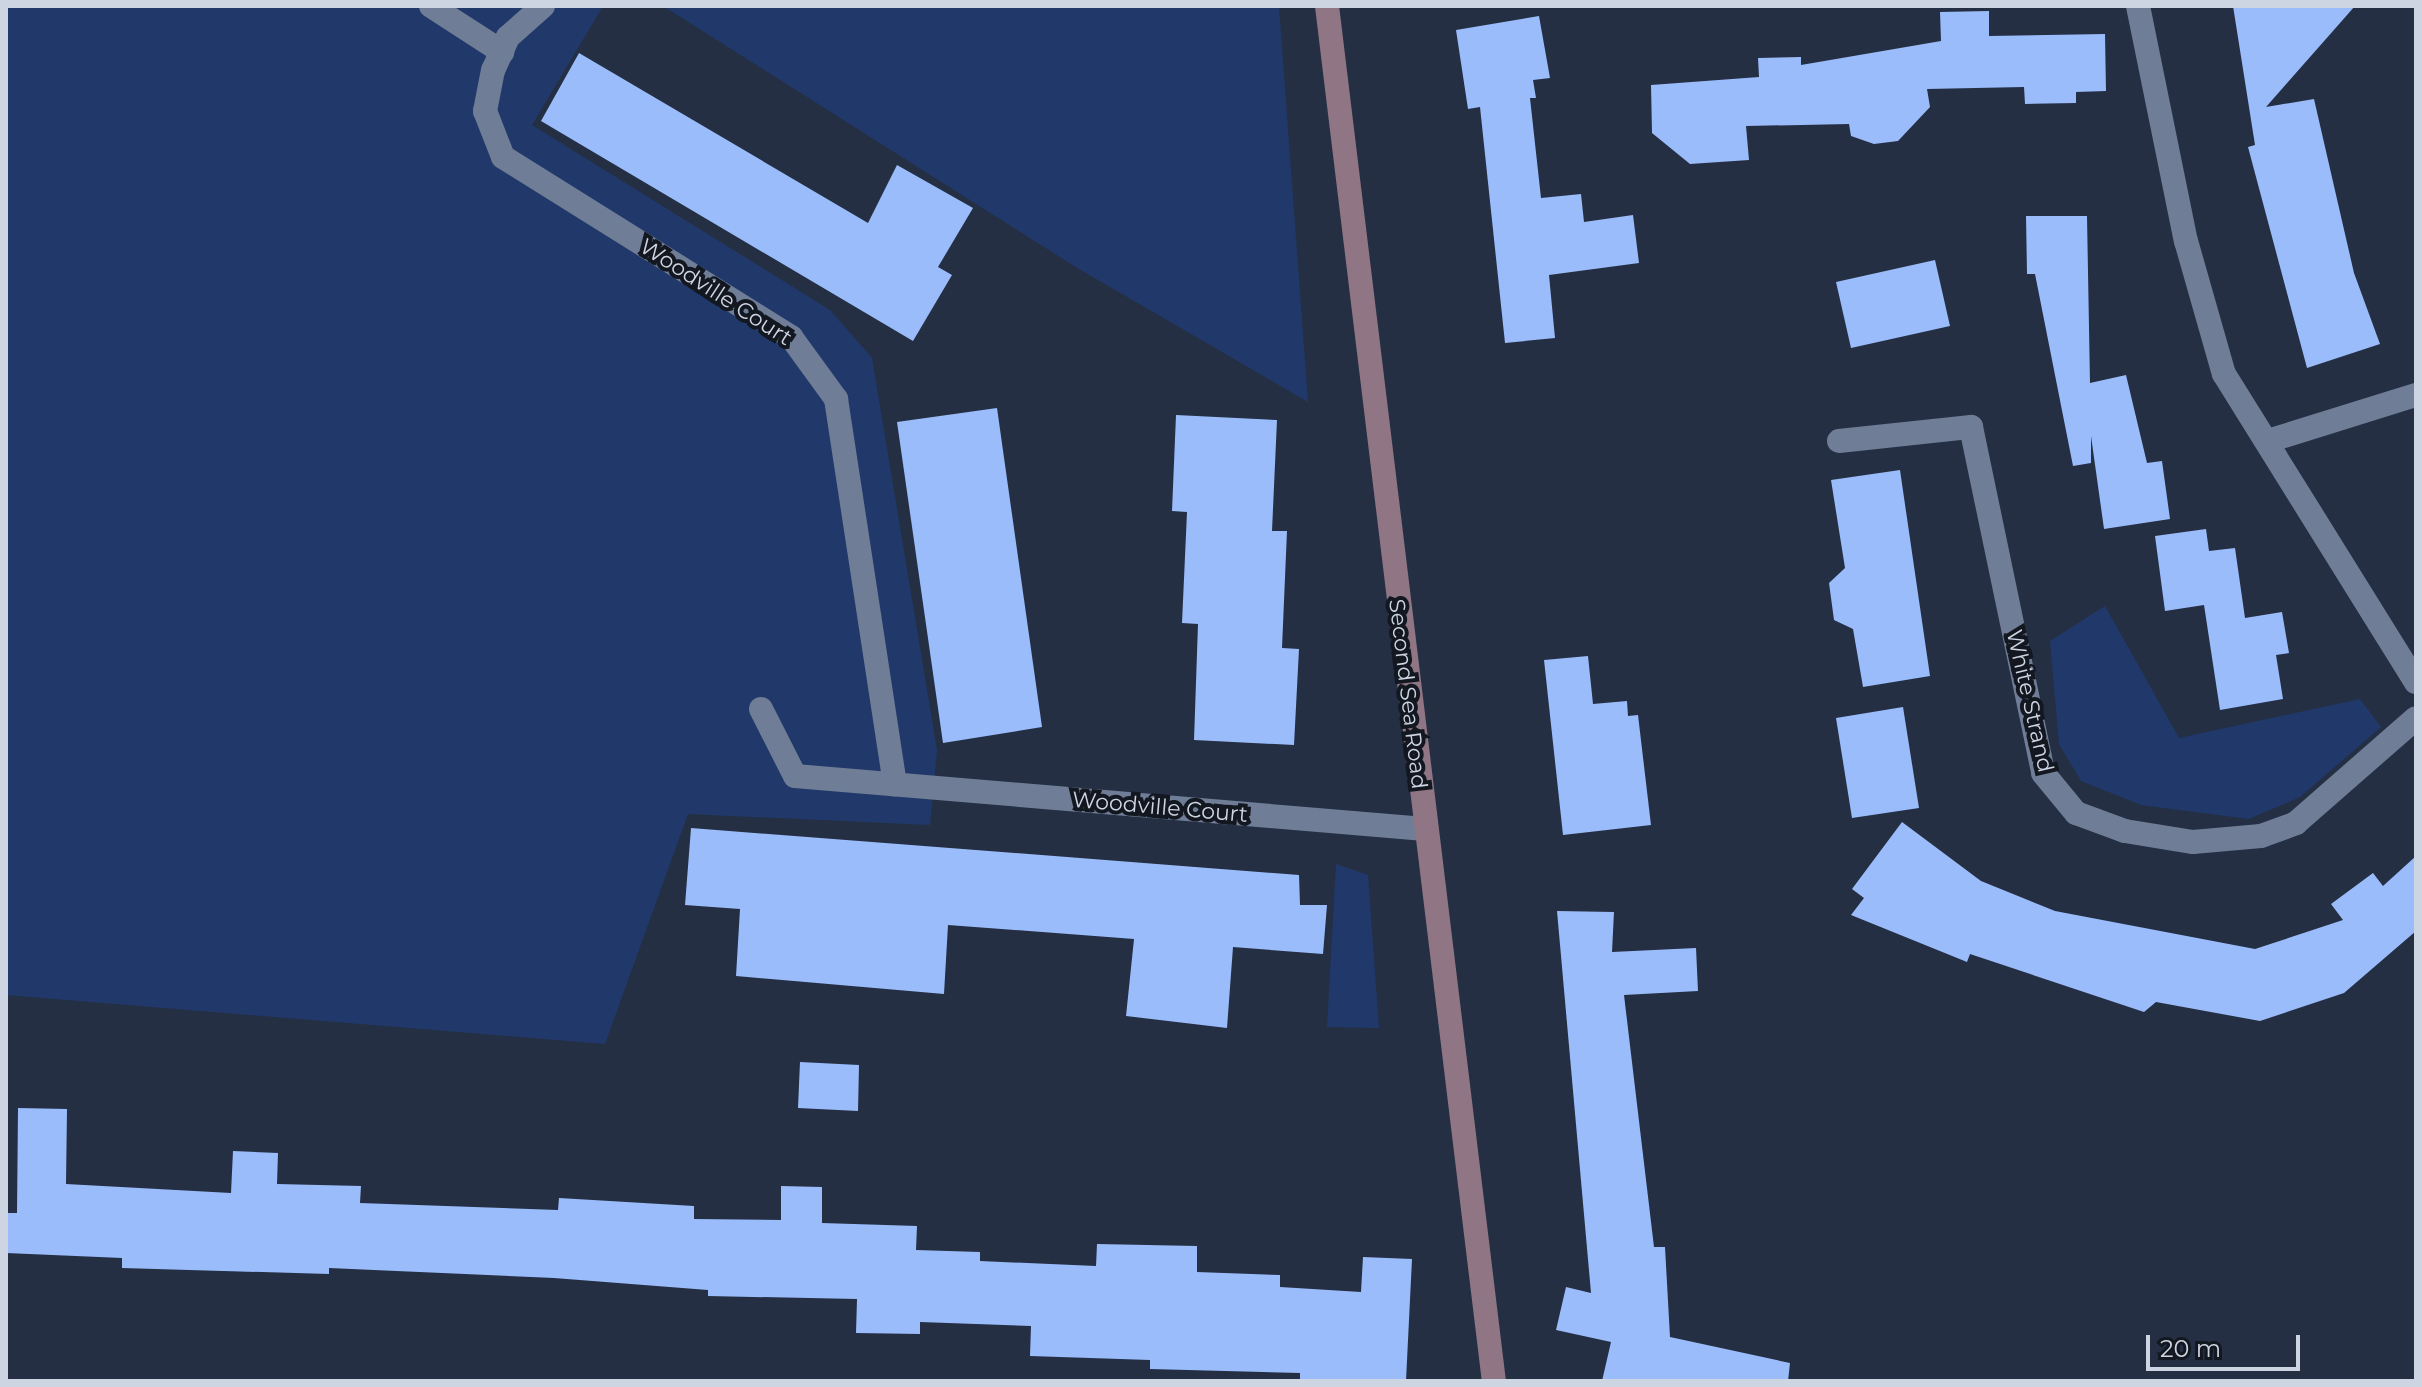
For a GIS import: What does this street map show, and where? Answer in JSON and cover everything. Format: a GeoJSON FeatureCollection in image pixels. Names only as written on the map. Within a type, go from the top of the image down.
{"type":"FeatureCollection","features":[{"type":"Feature","properties":{"kind":"street"},"geometry":{"type":"LineString","coordinates":[[431,6],[502,52]]}},
{"type":"Feature","properties":{"kind":"street","name":"Woodville Court"},"geometry":{"type":"LineString","coordinates":[[543,6],[502,52],[485,111],[503,157],[791,337],[822,370],[836,399],[895,785]]}},
{"type":"Feature","properties":{"kind":"street","name":"Second Sea Road"},"geometry":{"type":"LineString","coordinates":[[1327,6],[1494,1381]]}},
{"type":"Feature","properties":{"kind":"street"},"geometry":{"type":"LineString","coordinates":[[2138,6],[2186,241],[2224,374],[2416,682]]}},
{"type":"Feature","properties":{"kind":"street"},"geometry":{"type":"LineString","coordinates":[[2268,441],[2416,395]]}},
{"type":"Feature","properties":{"kind":"street","name":"White Strand"},"geometry":{"type":"LineString","coordinates":[[1839,441],[1971,427],[2043,773],[2076,813],[2125,831],[2193,842],[2261,836],[2296,823],[2416,718]]}},
{"type":"Feature","properties":{"kind":"street","name":"Woodville Court"},"geometry":{"type":"LineString","coordinates":[[761,709],[795,776],[1425,829]]}},
{"type":"Feature","properties":{"kind":"shaded area"},"geometry":{"type":"Polygon","coordinates":[[[6,6],[603,6],[532,125],[830,310],[872,358],[937,750],[930,825],[688,814],[605,1044],[6,995],[6,6]]]}},
{"type":"Feature","properties":{"kind":"shaded area"},"geometry":{"type":"Polygon","coordinates":[[[663,6],[1279,6],[1308,402],[1079,269],[663,6]]]}},
{"type":"Feature","properties":{"kind":"shaded area"},"geometry":{"type":"Polygon","coordinates":[[[2105,606],[2179,738],[2360,699],[2381,727],[2300,797],[2249,819],[2141,805],[2081,781],[2059,744],[2050,641],[2105,606]]]}},
{"type":"Feature","properties":{"kind":"shaded area"},"geometry":{"type":"Polygon","coordinates":[[[1336,864],[1368,875],[1379,1028],[1327,1027],[1336,864]]]}},
{"type":"Feature","properties":{"kind":"building"},"geometry":{"type":"Polygon","coordinates":[[[2233,6],[2355,6],[2266,107],[2314,99],[2354,273],[2380,344],[2307,368],[2248,147],[2255,145],[2233,6]]]}},
{"type":"Feature","properties":{"kind":"building"},"geometry":{"type":"Polygon","coordinates":[[[1989,11],[1989,36],[2105,34],[2106,91],[2076,92],[2076,103],[2025,104],[2024,87],[1927,89],[1930,107],[1898,141],[1874,144],[1851,136],[1849,124],[1746,126],[1749,160],[1690,164],[1652,133],[1651,85],[1759,77],[1758,58],[1801,57],[1801,65],[1941,41],[1940,12],[1989,11]]]}},
{"type":"Feature","properties":{"kind":"building"},"geometry":{"type":"Polygon","coordinates":[[[1539,16],[1550,78],[1533,80],[1536,98],[1530,98],[1541,198],[1581,194],[1584,222],[1633,215],[1639,263],[1549,275],[1555,338],[1505,343],[1480,107],[1468,109],[1456,30],[1539,16]]]}},
{"type":"Feature","properties":{"kind":"building"},"geometry":{"type":"Polygon","coordinates":[[[579,53],[868,223],[897,165],[973,208],[938,267],[952,275],[913,341],[541,121],[579,53]]]}},
{"type":"Feature","properties":{"kind":"building"},"geometry":{"type":"Polygon","coordinates":[[[2026,216],[2087,216],[2090,383],[2126,375],[2147,463],[2162,461],[2170,519],[2104,529],[2091,436],[2091,463],[2073,466],[2035,274],[2027,274],[2026,216]]]}},
{"type":"Feature","properties":{"kind":"building"},"geometry":{"type":"Polygon","coordinates":[[[1935,260],[1950,326],[1851,348],[1836,282],[1935,260]]]}},
{"type":"Feature","properties":{"kind":"building"},"geometry":{"type":"Polygon","coordinates":[[[997,408],[1042,727],[943,743],[897,422],[997,408]]]}},
{"type":"Feature","properties":{"kind":"building"},"geometry":{"type":"Polygon","coordinates":[[[1176,415],[1277,420],[1272,531],[1287,531],[1282,648],[1299,649],[1294,745],[1194,740],[1198,624],[1182,623],[1187,512],[1172,511],[1176,415]]]}},
{"type":"Feature","properties":{"kind":"building"},"geometry":{"type":"Polygon","coordinates":[[[1900,470],[1930,676],[1863,687],[1853,629],[1834,620],[1829,583],[1845,568],[1831,480],[1900,470]]]}},
{"type":"Feature","properties":{"kind":"building"},"geometry":{"type":"Polygon","coordinates":[[[2206,529],[2209,551],[2235,548],[2245,618],[2282,612],[2289,653],[2276,655],[2283,699],[2220,710],[2204,605],[2165,611],[2155,536],[2206,529]]]}},
{"type":"Feature","properties":{"kind":"building"},"geometry":{"type":"Polygon","coordinates":[[[1588,656],[1593,704],[1627,701],[1628,716],[1638,715],[1651,825],[1563,835],[1544,660],[1588,656]]]}},
{"type":"Feature","properties":{"kind":"building"},"geometry":{"type":"Polygon","coordinates":[[[1903,707],[1919,808],[1852,818],[1836,718],[1903,707]]]}},
{"type":"Feature","properties":{"kind":"building"},"geometry":{"type":"Polygon","coordinates":[[[1902,822],[1981,881],[2055,911],[2255,949],[2343,920],[2331,904],[2373,873],[2383,886],[2416,856],[2416,931],[2344,993],[2260,1021],[2156,1002],[2144,1012],[1970,954],[1967,962],[1851,915],[1864,898],[1852,889],[1902,822]]]}},
{"type":"Feature","properties":{"kind":"building"},"geometry":{"type":"Polygon","coordinates":[[[691,828],[1299,875],[1300,905],[1327,905],[1323,954],[1233,947],[1227,1028],[1126,1016],[1134,939],[948,925],[944,994],[736,976],[740,909],[685,905],[691,828]]]}},
{"type":"Feature","properties":{"kind":"building"},"geometry":{"type":"Polygon","coordinates":[[[1557,911],[1614,912],[1612,952],[1696,948],[1698,991],[1624,995],[1654,1247],[1665,1247],[1670,1337],[1790,1363],[1788,1381],[1602,1381],[1611,1342],[1556,1330],[1566,1287],[1591,1293],[1557,911]]]}},
{"type":"Feature","properties":{"kind":"building"},"geometry":{"type":"Polygon","coordinates":[[[800,1062],[859,1065],[858,1111],[798,1108],[800,1062]]]}},
{"type":"Feature","properties":{"kind":"building"},"geometry":{"type":"Polygon","coordinates":[[[18,1108],[67,1109],[66,1184],[231,1193],[233,1151],[278,1153],[277,1184],[361,1186],[360,1203],[558,1210],[559,1198],[694,1206],[694,1219],[781,1220],[781,1186],[822,1187],[822,1223],[917,1226],[916,1250],[980,1252],[980,1261],[1096,1266],[1097,1244],[1197,1246],[1197,1272],[1280,1275],[1280,1287],[1361,1292],[1363,1257],[1412,1259],[1406,1381],[1300,1381],[1300,1373],[1150,1369],[1150,1360],[1030,1356],[1031,1326],[920,1322],[920,1334],[856,1333],[857,1299],[708,1296],[708,1290],[554,1278],[329,1268],[329,1274],[122,1268],[122,1258],[6,1253],[6,1213],[17,1213],[18,1108]]]}}]}
